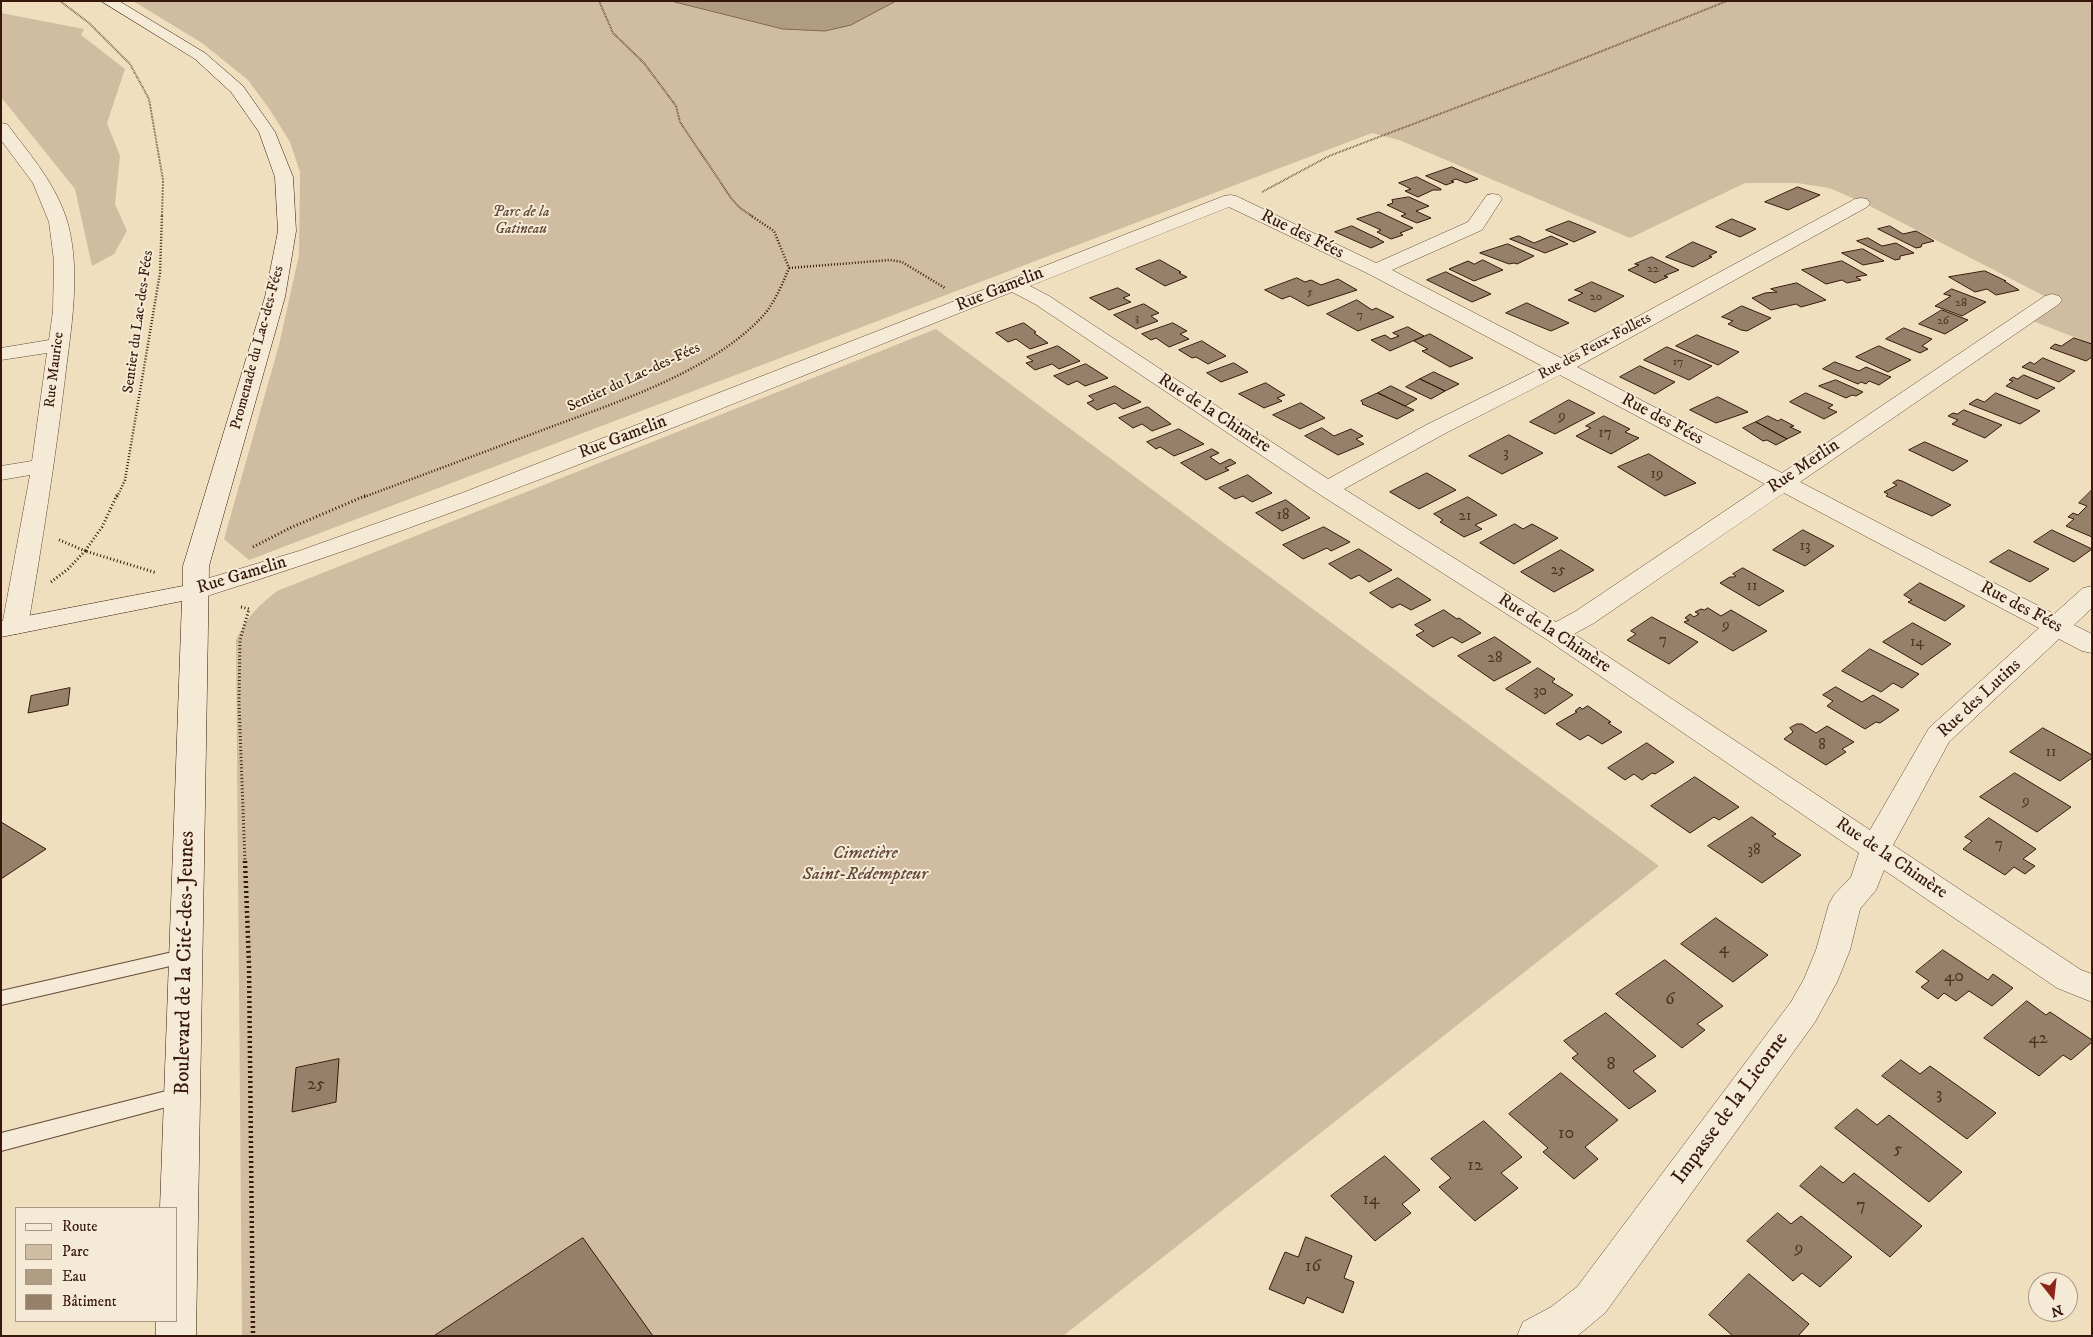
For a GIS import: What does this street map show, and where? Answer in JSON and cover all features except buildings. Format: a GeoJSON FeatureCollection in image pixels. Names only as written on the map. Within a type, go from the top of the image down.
{"type":"FeatureCollection","features":[{"type":"Feature","properties":{"kind":"street","name":"Promenade du Lac-des-Fées"},"geometry":{"type":"LineString","coordinates":[[108,1],[200,56],[237,88],[266,132],[284,177],[287,231],[274,297],[196,566],[195,591]]}},
{"type":"Feature","properties":{"kind":"street","name":"Rue Maurice"},"geometry":{"type":"LineString","coordinates":[[1,128],[42,182],[62,240],[64,261],[62,311],[43,466],[20,598],[8,628]]}},
{"type":"Feature","properties":{"kind":"street"},"geometry":{"type":"LineString","coordinates":[[1376,270],[1475,226],[1493,199]]}},
{"type":"Feature","properties":{"kind":"street","name":"Rue Gamelin"},"geometry":{"type":"LineString","coordinates":[[8,628],[195,591],[308,556],[471,498],[1230,200]]}},
{"type":"Feature","properties":{"kind":"street","name":"Rue des Fées"},"geometry":{"type":"LineString","coordinates":[[1230,200],[1376,270],[2092,645]]}},
{"type":"Feature","properties":{"kind":"street","name":"Rue des Feux-Follets"},"geometry":{"type":"LineString","coordinates":[[1327,489],[1436,429],[1560,367],[1861,203]]}},
{"type":"Feature","properties":{"kind":"street","name":"Rue de la Chimère"},"geometry":{"type":"LineString","coordinates":[[1013,285],[1042,300],[1327,489],[1555,633],[2069,979],[2092,989]]}},
{"type":"Feature","properties":{"kind":"street","name":"Rue Merlin"},"geometry":{"type":"LineString","coordinates":[[1555,633],[1584,617],[2052,300]]}},
{"type":"Feature","properties":{"kind":"street"},"geometry":{"type":"LineString","coordinates":[[1,354],[58,345]]}},
{"type":"Feature","properties":{"kind":"street"},"geometry":{"type":"LineString","coordinates":[[1,473],[43,466]]}},
{"type":"Feature","properties":{"kind":"street","name":"Boulevard de la Cité-des-Jeunes"},"geometry":{"type":"LineString","coordinates":[[178,1256],[195,591]]}},
{"type":"Feature","properties":{"kind":"street","name":"Rue des Lutins"},"geometry":{"type":"LineString","coordinates":[[1876,848],[1939,735],[2092,594]]}},
{"type":"Feature","properties":{"kind":"street","name":"Impasse de la Licorne"},"geometry":{"type":"LineString","coordinates":[[1538,1336],[1551,1331],[1573,1316],[1590,1300],[1803,1012],[1820,982],[1833,950],[1845,904],[1864,882],[1876,848]]}},
{"type":"Feature","properties":{"kind":"street","name":"Boulevard de la Cité-des-Jeunes"},"geometry":{"type":"LineString","coordinates":[[176,1322],[176,1336]]}},
{"type":"Feature","properties":{"kind":"lane"},"geometry":{"type":"LineString","coordinates":[[1,998],[186,956]]}},
{"type":"Feature","properties":{"kind":"lane"},"geometry":{"type":"LineString","coordinates":[[1,1142],[182,1095]]}},
{"type":"Feature","properties":{"kind":"path","name":"Sentier du Lac-des-Fées"},"geometry":{"type":"LineString","coordinates":[[20,598],[47,585],[68,569],[85,551],[102,527],[125,480],[160,273],[163,180],[150,99],[130,64],[89,23],[60,1]]}},
{"type":"Feature","properties":{"kind":"path"},"geometry":{"type":"LineString","coordinates":[[598,1],[613,33],[644,63],[676,106],[680,122],[731,198],[740,208],[774,230],[789,268],[874,260],[902,262],[969,302]]}},
{"type":"Feature","properties":{"kind":"path"},"geometry":{"type":"LineString","coordinates":[[1230,200],[1253,197],[1329,156],[1542,76],[1727,1]]}},
{"type":"Feature","properties":{"kind":"path","name":"Sentier du Lac-des-Fées"},"geometry":{"type":"LineString","coordinates":[[247,550],[290,528],[358,499],[599,409],[690,369],[731,343],[762,317],[777,295],[789,268]]}},
{"type":"Feature","properties":{"kind":"path"},"geometry":{"type":"LineString","coordinates":[[85,551],[157,573]]}},
{"type":"Feature","properties":{"kind":"path"},"geometry":{"type":"LineString","coordinates":[[241,607],[249,609],[240,640],[239,702],[249,964],[253,1336]]}},
{"type":"Feature","properties":{"kind":"green space","name":"Parc de la Gatineau"},"geometry":{"type":"Polygon","coordinates":[[[133,1],[2092,1],[2092,344],[2025,318],[2052,300],[1862,202],[1829,188],[1797,183],[1745,183],[1630,238],[1399,140],[1372,133],[249,560],[224,539],[279,345],[299,255],[300,172],[290,142],[248,80],[202,43],[133,1]]]}},
{"type":"Feature","properties":{"kind":"green space"},"geometry":{"type":"Polygon","coordinates":[[[1,13],[84,29],[81,35],[125,69],[107,123],[120,156],[115,204],[127,231],[114,254],[92,266],[75,189],[1,97],[1,13]]]}},
{"type":"Feature","properties":{"kind":"green space","name":"Cimetière Saint-Rédempteur"},"geometry":{"type":"Polygon","coordinates":[[[936,329],[1659,866],[1063,1336],[242,1336],[236,640],[240,632],[258,607],[277,591],[936,329]]]}},
{"type":"Feature","properties":{"kind":"water"},"geometry":{"type":"Polygon","coordinates":[[[671,1],[896,1],[851,25],[825,31],[783,29],[671,1]]]}}]}
